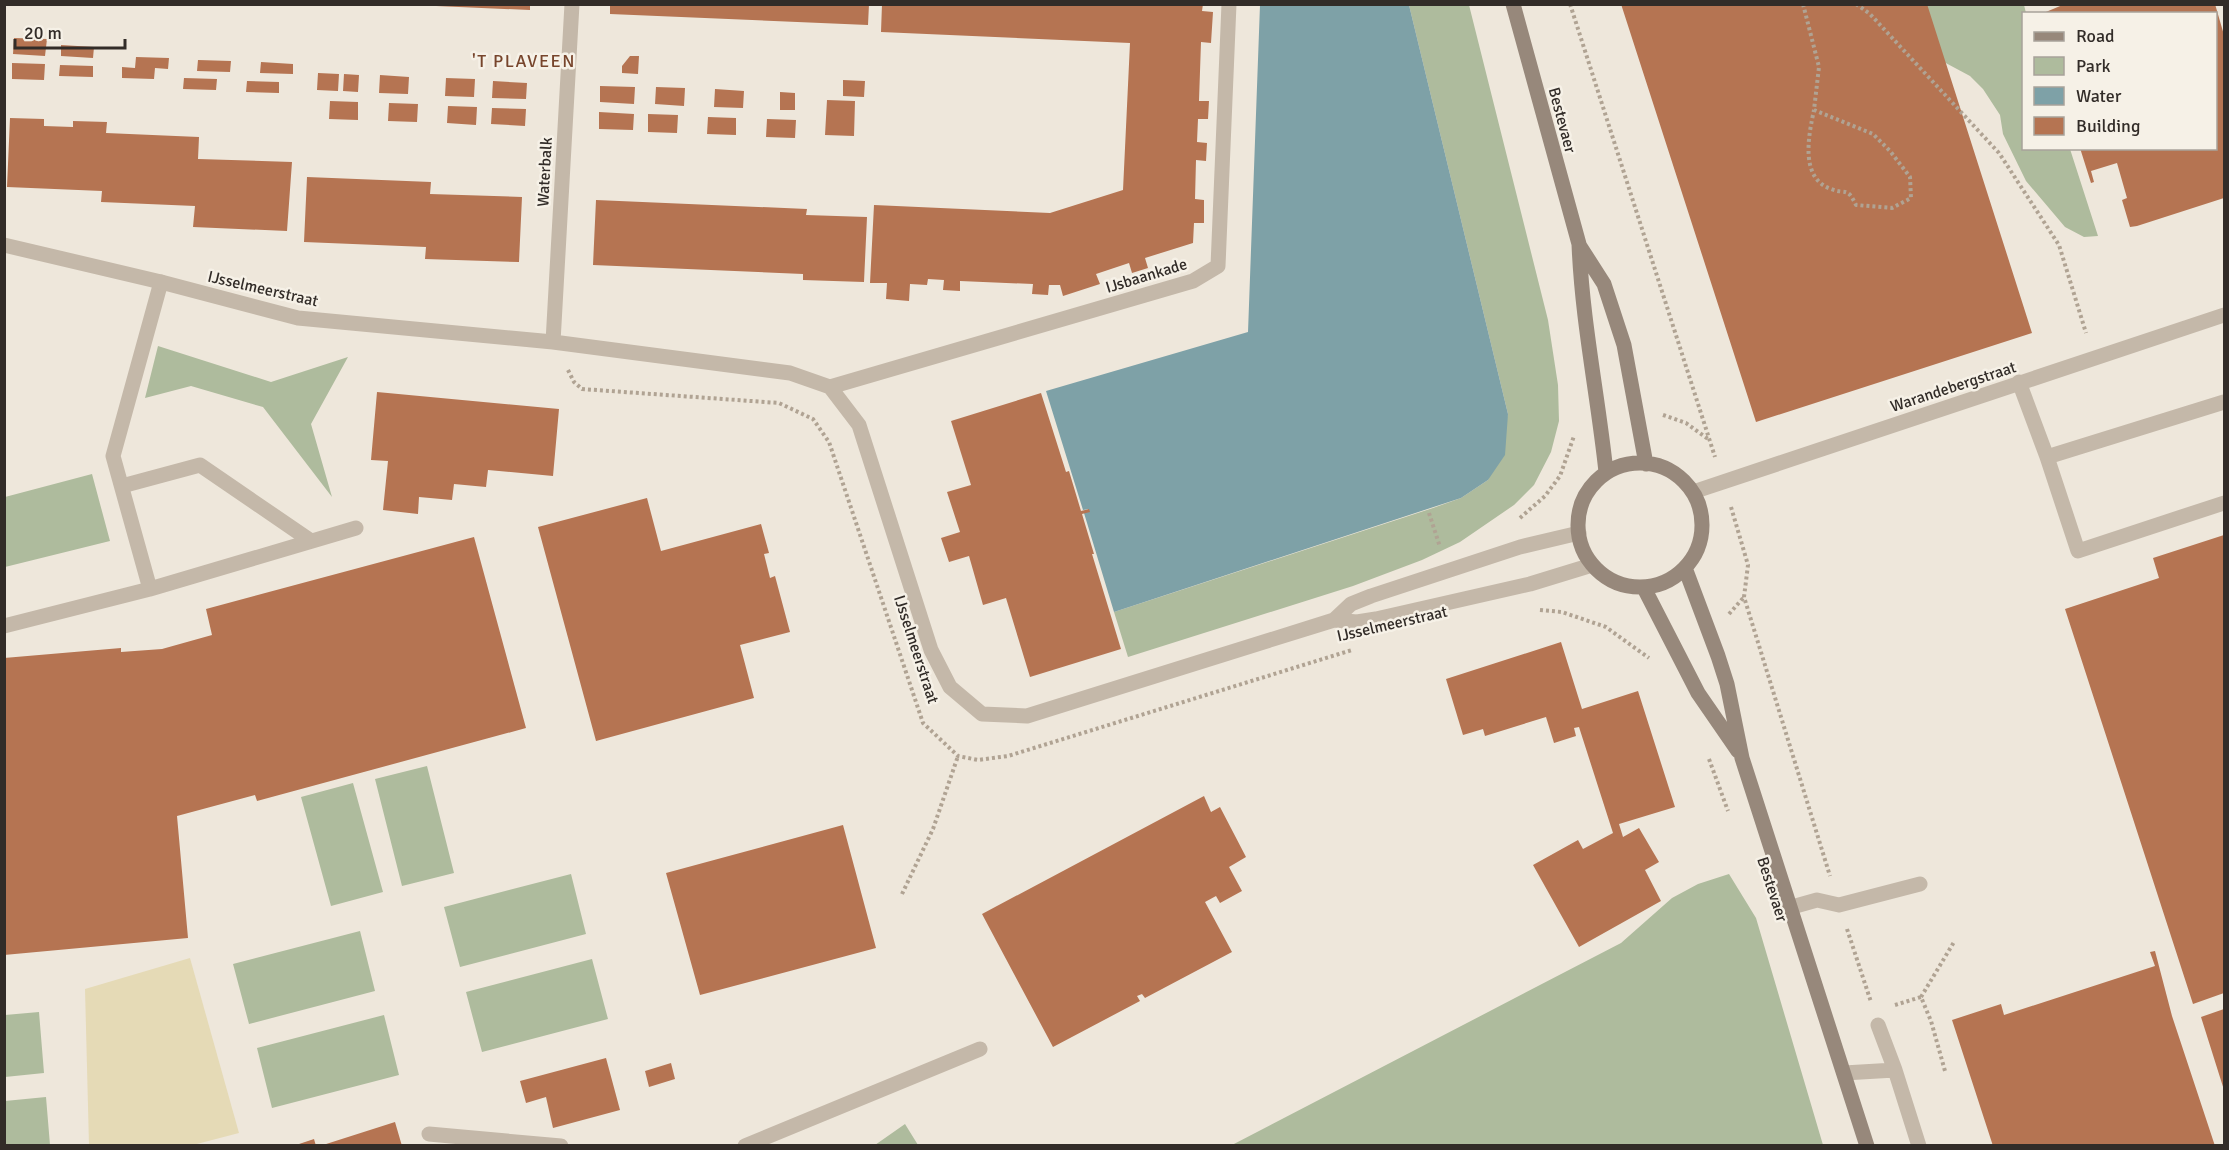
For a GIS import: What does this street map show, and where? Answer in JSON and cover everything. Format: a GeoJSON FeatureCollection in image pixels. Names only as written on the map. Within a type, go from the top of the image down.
{"type":"FeatureCollection","features":[{"type":"Feature","properties":{"kind":"street","name":"Waterbalk"},"geometry":{"type":"LineString","coordinates":[[553,342],[572,4]]}},
{"type":"Feature","properties":{"kind":"street","name":"IJsbaankade"},"geometry":{"type":"LineString","coordinates":[[831,387],[1193,281],[1218,266],[1229,4]]}},
{"type":"Feature","properties":{"kind":"street","name":"Bestevaer"},"geometry":{"type":"LineString","coordinates":[[1513,4],[1579,244],[1580,280],[1606,472]]}},
{"type":"Feature","properties":{"kind":"street","name":"Bestevaer"},"geometry":{"type":"LineString","coordinates":[[1579,244],[1604,284],[1624,345],[1646,464]]}},
{"type":"Feature","properties":{"kind":"street","name":"IJsselmeerstraat"},"geometry":{"type":"LineString","coordinates":[[4,245],[161,282],[298,318],[553,342],[790,373],[831,387],[859,425],[931,650],[950,687],[982,714],[1027,716],[1334,620],[1357,622],[1376,619],[1530,584],[1592,565]]}},
{"type":"Feature","properties":{"kind":"street"},"geometry":{"type":"LineString","coordinates":[[150,589],[113,456],[161,282]]}},
{"type":"Feature","properties":{"kind":"street","name":"Warandebergstraat"},"geometry":{"type":"LineString","coordinates":[[1693,492],[2224,315]]}},
{"type":"Feature","properties":{"kind":"street"},"geometry":{"type":"LineString","coordinates":[[2019,382],[2078,550],[2224,503]]}},
{"type":"Feature","properties":{"kind":"street"},"geometry":{"type":"LineString","coordinates":[[2047,457],[2224,402]]}},
{"type":"Feature","properties":{"kind":"street"},"geometry":{"type":"LineString","coordinates":[[1634,462],[1646,464],[1657,464],[1677,475],[1693,492],[1701,511],[1702,531],[1696,551],[1685,568],[1669,581],[1644,588],[1618,585],[1596,570],[1581,548],[1577,520],[1585,492],[1606,472],[1634,462]]}},
{"type":"Feature","properties":{"kind":"street"},"geometry":{"type":"LineString","coordinates":[[122,486],[200,465],[311,541]]}},
{"type":"Feature","properties":{"kind":"street"},"geometry":{"type":"LineString","coordinates":[[4,626],[150,589],[356,528]]}},
{"type":"Feature","properties":{"kind":"street","name":"IJsselmeerstraat"},"geometry":{"type":"LineString","coordinates":[[1334,620],[1351,604],[1520,547],[1579,533]]}},
{"type":"Feature","properties":{"kind":"street","name":"Bestevaer"},"geometry":{"type":"LineString","coordinates":[[1685,568],[1727,684],[1742,758],[1792,907],[1867,1146]]}},
{"type":"Feature","properties":{"kind":"street","name":"Bestevaer"},"geometry":{"type":"LineString","coordinates":[[1644,588],[1698,693],[1742,758]]}},
{"type":"Feature","properties":{"kind":"street"},"geometry":{"type":"LineString","coordinates":[[1792,907],[1817,900],[1839,905],[1920,884]]}},
{"type":"Feature","properties":{"kind":"street"},"geometry":{"type":"LineString","coordinates":[[1876,1018],[1919,1146]]}},
{"type":"Feature","properties":{"kind":"street"},"geometry":{"type":"LineString","coordinates":[[745,1146],[980,1049]]}},
{"type":"Feature","properties":{"kind":"street"},"geometry":{"type":"LineString","coordinates":[[1844,1073],[1895,1070]]}},
{"type":"Feature","properties":{"kind":"street"},"geometry":{"type":"LineString","coordinates":[[429,1134],[561,1146]]}},
{"type":"Feature","properties":{"kind":"path"},"geometry":{"type":"LineString","coordinates":[[1570,4],[1724,481],[1748,565],[1744,597],[1876,1018],[1921,998],[1954,942]]}},
{"type":"Feature","properties":{"kind":"path"},"geometry":{"type":"LineString","coordinates":[[1803,4],[1819,67],[1814,110],[1807,141],[1808,158],[1818,180],[1831,189],[1845,191],[1856,205],[1892,208],[1911,198],[1910,177],[1873,134],[1814,110]]}},
{"type":"Feature","properties":{"kind":"path"},"geometry":{"type":"LineString","coordinates":[[1856,4],[1870,14],[2000,153],[2059,245],[2088,340]]}},
{"type":"Feature","properties":{"kind":"path","name":"IJsselmeerstraat"},"geometry":{"type":"LineString","coordinates":[[553,342],[574,382],[582,389],[778,402],[813,419],[829,442],[923,723],[958,756],[978,759],[1008,756],[1357,649]]}},
{"type":"Feature","properties":{"kind":"path"},"geometry":{"type":"LineString","coordinates":[[1520,547],[1516,522],[1545,496],[1560,476],[1575,432]]}},
{"type":"Feature","properties":{"kind":"path"},"geometry":{"type":"LineString","coordinates":[[1429,513],[1440,550]]}},
{"type":"Feature","properties":{"kind":"path"},"geometry":{"type":"LineString","coordinates":[[1530,584],[1540,611]]}},
{"type":"Feature","properties":{"kind":"path"},"geometry":{"type":"LineString","coordinates":[[1530,612],[1562,612],[1606,627],[1648,656],[1653,664]]}},
{"type":"Feature","properties":{"kind":"path"},"geometry":{"type":"LineString","coordinates":[[902,894],[933,829],[958,756]]}},
{"type":"Feature","properties":{"kind":"path"},"geometry":{"type":"LineString","coordinates":[[1708,757],[1732,822]]}},
{"type":"Feature","properties":{"kind":"path"},"geometry":{"type":"LineString","coordinates":[[1921,998],[1931,1021],[1945,1071]]}},
{"type":"Feature","properties":{"kind":"green space"},"geometry":{"type":"Polygon","coordinates":[[[1409,5],[1469,5],[1548,320],[1558,385],[1559,421],[1551,452],[1534,485],[1514,505],[1460,542],[1422,560],[1353,586],[1128,657],[1114,612],[1433,508],[1461,498],[1488,480],[1508,414],[1409,5]]]}},
{"type":"Feature","properties":{"kind":"green space"},"geometry":{"type":"Polygon","coordinates":[[[1883,5],[2024,5],[2026,12],[2022,12],[2022,150],[2070,150],[2098,236],[2084,237],[2065,227],[2026,181],[2003,134],[2000,115],[1983,89],[1970,76],[1942,61],[1883,5]]]}},
{"type":"Feature","properties":{"kind":"green space"},"geometry":{"type":"Polygon","coordinates":[[[158,346],[271,382],[348,357],[311,424],[332,497],[263,407],[191,386],[145,398],[158,346]]]}},
{"type":"Feature","properties":{"kind":"green space"},"geometry":{"type":"Polygon","coordinates":[[[92,474],[110,541],[5,567],[5,497],[92,474]]]}},
{"type":"Feature","properties":{"kind":"green space"},"geometry":{"type":"Polygon","coordinates":[[[427,766],[454,873],[402,886],[375,779],[427,766]]]}},
{"type":"Feature","properties":{"kind":"green space"},"geometry":{"type":"Polygon","coordinates":[[[353,783],[383,892],[331,906],[301,797],[353,783]]]}},
{"type":"Feature","properties":{"kind":"green space"},"geometry":{"type":"Polygon","coordinates":[[[571,874],[586,934],[460,967],[444,907],[571,874]]]}},
{"type":"Feature","properties":{"kind":"green space"},"geometry":{"type":"Polygon","coordinates":[[[1729,874],[1756,918],[1823,1145],[1232,1145],[1621,943],[1672,898],[1698,884],[1729,874]]]}},
{"type":"Feature","properties":{"kind":"green space"},"geometry":{"type":"Polygon","coordinates":[[[360,931],[375,991],[249,1024],[233,964],[360,931]]]}},
{"type":"Feature","properties":{"kind":"green space"},"geometry":{"type":"Polygon","coordinates":[[[592,959],[608,1019],[482,1052],[466,992],[592,959]]]}},
{"type":"Feature","properties":{"kind":"green space"},"geometry":{"type":"Polygon","coordinates":[[[39,1012],[44,1073],[5,1077],[5,1015],[39,1012]]]}},
{"type":"Feature","properties":{"kind":"green space"},"geometry":{"type":"Polygon","coordinates":[[[384,1015],[399,1075],[272,1108],[257,1048],[384,1015]]]}},
{"type":"Feature","properties":{"kind":"green space"},"geometry":{"type":"Polygon","coordinates":[[[46,1097],[50,1145],[5,1145],[5,1101],[46,1097]]]}},
{"type":"Feature","properties":{"kind":"green space"},"geometry":{"type":"Polygon","coordinates":[[[905,1124],[918,1145],[875,1145],[905,1124]]]}},
{"type":"Feature","properties":{"kind":"sand"},"geometry":{"type":"Polygon","coordinates":[[[190,958],[239,1133],[193,1145],[89,1145],[85,989],[190,958]]]}},
{"type":"Feature","properties":{"kind":"water"},"geometry":{"type":"Polygon","coordinates":[[[1260,5],[1409,5],[1508,414],[1505,455],[1488,480],[1461,498],[1114,612],[1084,513],[1089,509],[1083,510],[1046,391],[1248,332],[1260,5]]]}},
{"type":"Feature","properties":{"kind":"building"},"geometry":{"type":"Polygon","coordinates":[[[436,4],[530,4],[530,10],[436,6],[436,4]]]}},
{"type":"Feature","properties":{"kind":"building"},"geometry":{"type":"Polygon","coordinates":[[[610,4],[869,4],[868,25],[610,14],[610,4]]]}},
{"type":"Feature","properties":{"kind":"building"},"geometry":{"type":"Polygon","coordinates":[[[882,4],[1203,4],[1202,11],[1213,12],[1211,43],[1201,42],[1199,101],[1209,101],[1208,119],[1198,119],[1197,142],[1207,143],[1206,161],[1196,160],[1195,199],[1204,200],[1204,223],[1194,223],[1193,243],[1145,258],[1148,268],[1132,273],[1129,263],[1096,274],[1100,284],[1063,296],[1060,285],[1049,285],[1048,295],[1032,294],[1033,284],[960,281],[960,291],[943,290],[944,280],[928,279],[927,285],[910,284],[909,301],[886,299],[887,283],[870,283],[874,205],[1050,213],[1123,190],[1130,43],[881,32],[882,4]]]}},
{"type":"Feature","properties":{"kind":"building"},"geometry":{"type":"Polygon","coordinates":[[[1621,4],[1927,4],[2032,333],[1756,422],[1621,4]]]}},
{"type":"Feature","properties":{"kind":"building"},"geometry":{"type":"Polygon","coordinates":[[[2065,4],[2215,4],[2224,35],[2224,198],[2130,227],[2122,200],[2127,198],[2117,163],[2091,171],[2094,182],[2091,183],[2081,150],[2217,150],[2217,12],[2046,12],[2065,4]]]}},
{"type":"Feature","properties":{"kind":"building"},"geometry":{"type":"Polygon","coordinates":[[[14,38],[47,39],[45,56],[13,54],[14,38]]]}},
{"type":"Feature","properties":{"kind":"building"},"geometry":{"type":"Polygon","coordinates":[[[61,45],[94,47],[93,58],[61,56],[61,45]]]}},
{"type":"Feature","properties":{"kind":"building"},"geometry":{"type":"Polygon","coordinates":[[[630,56],[639,56],[638,74],[622,73],[622,66],[630,56]]]}},
{"type":"Feature","properties":{"kind":"building"},"geometry":{"type":"Polygon","coordinates":[[[136,57],[169,58],[168,69],[155,68],[154,79],[122,78],[122,67],[135,68],[136,57]]]}},
{"type":"Feature","properties":{"kind":"building"},"geometry":{"type":"Polygon","coordinates":[[[198,60],[231,61],[230,72],[197,71],[198,60]]]}},
{"type":"Feature","properties":{"kind":"building"},"geometry":{"type":"Polygon","coordinates":[[[261,62],[293,64],[293,74],[260,73],[261,62]]]}},
{"type":"Feature","properties":{"kind":"building"},"geometry":{"type":"Polygon","coordinates":[[[12,63],[45,64],[44,80],[12,79],[12,63]]]}},
{"type":"Feature","properties":{"kind":"building"},"geometry":{"type":"Polygon","coordinates":[[[60,65],[93,66],[93,77],[59,76],[60,65]]]}},
{"type":"Feature","properties":{"kind":"building"},"geometry":{"type":"Polygon","coordinates":[[[318,73],[339,74],[338,91],[317,90],[318,73]]]}},
{"type":"Feature","properties":{"kind":"building"},"geometry":{"type":"Polygon","coordinates":[[[344,74],[359,75],[358,92],[343,91],[344,74]]]}},
{"type":"Feature","properties":{"kind":"building"},"geometry":{"type":"Polygon","coordinates":[[[380,75],[409,77],[408,94],[379,93],[380,75]]]}},
{"type":"Feature","properties":{"kind":"building"},"geometry":{"type":"Polygon","coordinates":[[[184,78],[217,79],[216,90],[183,89],[184,78]]]}},
{"type":"Feature","properties":{"kind":"building"},"geometry":{"type":"Polygon","coordinates":[[[446,78],[475,79],[474,97],[445,96],[446,78]]]}},
{"type":"Feature","properties":{"kind":"building"},"geometry":{"type":"Polygon","coordinates":[[[843,80],[865,81],[864,97],[843,96],[843,80]]]}},
{"type":"Feature","properties":{"kind":"building"},"geometry":{"type":"Polygon","coordinates":[[[247,81],[279,82],[279,93],[246,92],[247,81]]]}},
{"type":"Feature","properties":{"kind":"building"},"geometry":{"type":"Polygon","coordinates":[[[493,81],[527,83],[526,99],[492,98],[493,81]]]}},
{"type":"Feature","properties":{"kind":"building"},"geometry":{"type":"Polygon","coordinates":[[[600,86],[635,87],[634,104],[600,102],[600,86]]]}},
{"type":"Feature","properties":{"kind":"building"},"geometry":{"type":"Polygon","coordinates":[[[656,87],[685,88],[684,106],[655,104],[656,87]]]}},
{"type":"Feature","properties":{"kind":"building"},"geometry":{"type":"Polygon","coordinates":[[[715,89],[744,91],[743,108],[714,107],[715,89]]]}},
{"type":"Feature","properties":{"kind":"building"},"geometry":{"type":"Polygon","coordinates":[[[780,92],[795,93],[795,110],[780,110],[780,92]]]}},
{"type":"Feature","properties":{"kind":"building"},"geometry":{"type":"Polygon","coordinates":[[[827,100],[855,101],[854,136],[825,135],[827,100]]]}},
{"type":"Feature","properties":{"kind":"building"},"geometry":{"type":"Polygon","coordinates":[[[330,101],[358,102],[358,120],[329,119],[330,101]]]}},
{"type":"Feature","properties":{"kind":"building"},"geometry":{"type":"Polygon","coordinates":[[[389,103],[418,104],[417,122],[388,121],[389,103]]]}},
{"type":"Feature","properties":{"kind":"building"},"geometry":{"type":"Polygon","coordinates":[[[448,106],[477,107],[476,125],[447,123],[448,106]]]}},
{"type":"Feature","properties":{"kind":"building"},"geometry":{"type":"Polygon","coordinates":[[[492,108],[526,109],[525,126],[491,124],[492,108]]]}},
{"type":"Feature","properties":{"kind":"building"},"geometry":{"type":"Polygon","coordinates":[[[599,112],[634,114],[633,130],[599,129],[599,112]]]}},
{"type":"Feature","properties":{"kind":"building"},"geometry":{"type":"Polygon","coordinates":[[[648,114],[678,115],[677,133],[648,132],[648,114]]]}},
{"type":"Feature","properties":{"kind":"building"},"geometry":{"type":"Polygon","coordinates":[[[708,117],[736,118],[736,135],[707,134],[708,117]]]}},
{"type":"Feature","properties":{"kind":"building"},"geometry":{"type":"Polygon","coordinates":[[[10,118],[44,119],[44,126],[73,127],[73,121],[107,122],[106,133],[199,137],[198,159],[292,162],[287,231],[193,227],[195,206],[101,202],[102,191],[7,187],[10,118]]]}},
{"type":"Feature","properties":{"kind":"building"},"geometry":{"type":"Polygon","coordinates":[[[767,119],[796,120],[795,138],[766,137],[767,119]]]}},
{"type":"Feature","properties":{"kind":"building"},"geometry":{"type":"Polygon","coordinates":[[[307,177],[431,182],[430,194],[522,197],[519,262],[425,259],[426,247],[304,242],[307,177]]]}},
{"type":"Feature","properties":{"kind":"building"},"geometry":{"type":"Polygon","coordinates":[[[596,200],[807,209],[806,215],[867,217],[864,282],[803,280],[803,274],[593,265],[596,200]]]}},
{"type":"Feature","properties":{"kind":"building"},"geometry":{"type":"Polygon","coordinates":[[[377,392],[559,409],[553,476],[488,470],[486,487],[454,484],[452,500],[419,497],[418,514],[383,510],[388,461],[371,460],[377,392]]]}},
{"type":"Feature","properties":{"kind":"building"},"geometry":{"type":"Polygon","coordinates":[[[1041,393],[1081,511],[1089,509],[1090,512],[1082,514],[1121,649],[1030,677],[1006,598],[983,605],[969,556],[949,562],[941,538],[960,532],[947,492],[971,485],[951,421],[1041,393]]]}},
{"type":"Feature","properties":{"kind":"building"},"geometry":{"type":"Polygon","coordinates":[[[647,498],[661,551],[761,524],[769,553],[764,554],[770,578],[775,576],[790,632],[740,645],[754,698],[596,741],[538,527],[647,498]]]}},
{"type":"Feature","properties":{"kind":"building"},"geometry":{"type":"Polygon","coordinates":[[[2224,535],[2224,993],[2193,1004],[2065,609],[2159,578],[2153,558],[2224,535]]]}},
{"type":"Feature","properties":{"kind":"building"},"geometry":{"type":"Polygon","coordinates":[[[474,537],[526,728],[257,801],[255,795],[177,816],[188,938],[4,955],[4,658],[121,648],[121,652],[162,649],[212,635],[206,609],[474,537]]]}},
{"type":"Feature","properties":{"kind":"building"},"geometry":{"type":"Polygon","coordinates":[[[1561,642],[1582,709],[1638,691],[1675,807],[1619,824],[1623,837],[1639,828],[1659,862],[1645,870],[1661,901],[1579,947],[1533,865],[1578,840],[1583,849],[1613,833],[1579,727],[1574,728],[1576,736],[1554,743],[1546,717],[1485,736],[1483,729],[1463,735],[1446,679],[1561,642]]]}},
{"type":"Feature","properties":{"kind":"building"},"geometry":{"type":"Polygon","coordinates":[[[1204,796],[1211,812],[1220,807],[1246,857],[1229,867],[1242,891],[1220,903],[1216,896],[1205,902],[1232,952],[1145,998],[1142,994],[1137,996],[1140,1001],[1053,1047],[982,914],[1204,796]]]}},
{"type":"Feature","properties":{"kind":"building"},"geometry":{"type":"Polygon","coordinates":[[[843,825],[876,948],[700,995],[666,873],[843,825]]]}},
{"type":"Feature","properties":{"kind":"building"},"geometry":{"type":"Polygon","coordinates":[[[2155,951],[2172,1016],[2215,1146],[1993,1146],[1952,1020],[2001,1004],[2004,1015],[2155,966],[2150,952],[2155,951]]]}},
{"type":"Feature","properties":{"kind":"building"},"geometry":{"type":"Polygon","coordinates":[[[2224,1009],[2224,1090],[2201,1017],[2224,1009]]]}},
{"type":"Feature","properties":{"kind":"building"},"geometry":{"type":"Polygon","coordinates":[[[606,1058],[620,1110],[553,1128],[546,1097],[526,1103],[520,1081],[606,1058]]]}},
{"type":"Feature","properties":{"kind":"building"},"geometry":{"type":"Polygon","coordinates":[[[671,1063],[675,1079],[649,1087],[645,1071],[671,1063]]]}},
{"type":"Feature","properties":{"kind":"building"},"geometry":{"type":"Polygon","coordinates":[[[395,1122],[402,1146],[323,1146],[323,1145],[395,1122]]]}},
{"type":"Feature","properties":{"kind":"building"},"geometry":{"type":"Polygon","coordinates":[[[314,1139],[316,1146],[296,1146],[296,1145],[314,1139]]]}},
{"type":"Feature","properties":{"kind":"district","name":"'T PLAVEEN"},"geometry":{"type":"Point","coordinates":[524,61]}}]}
